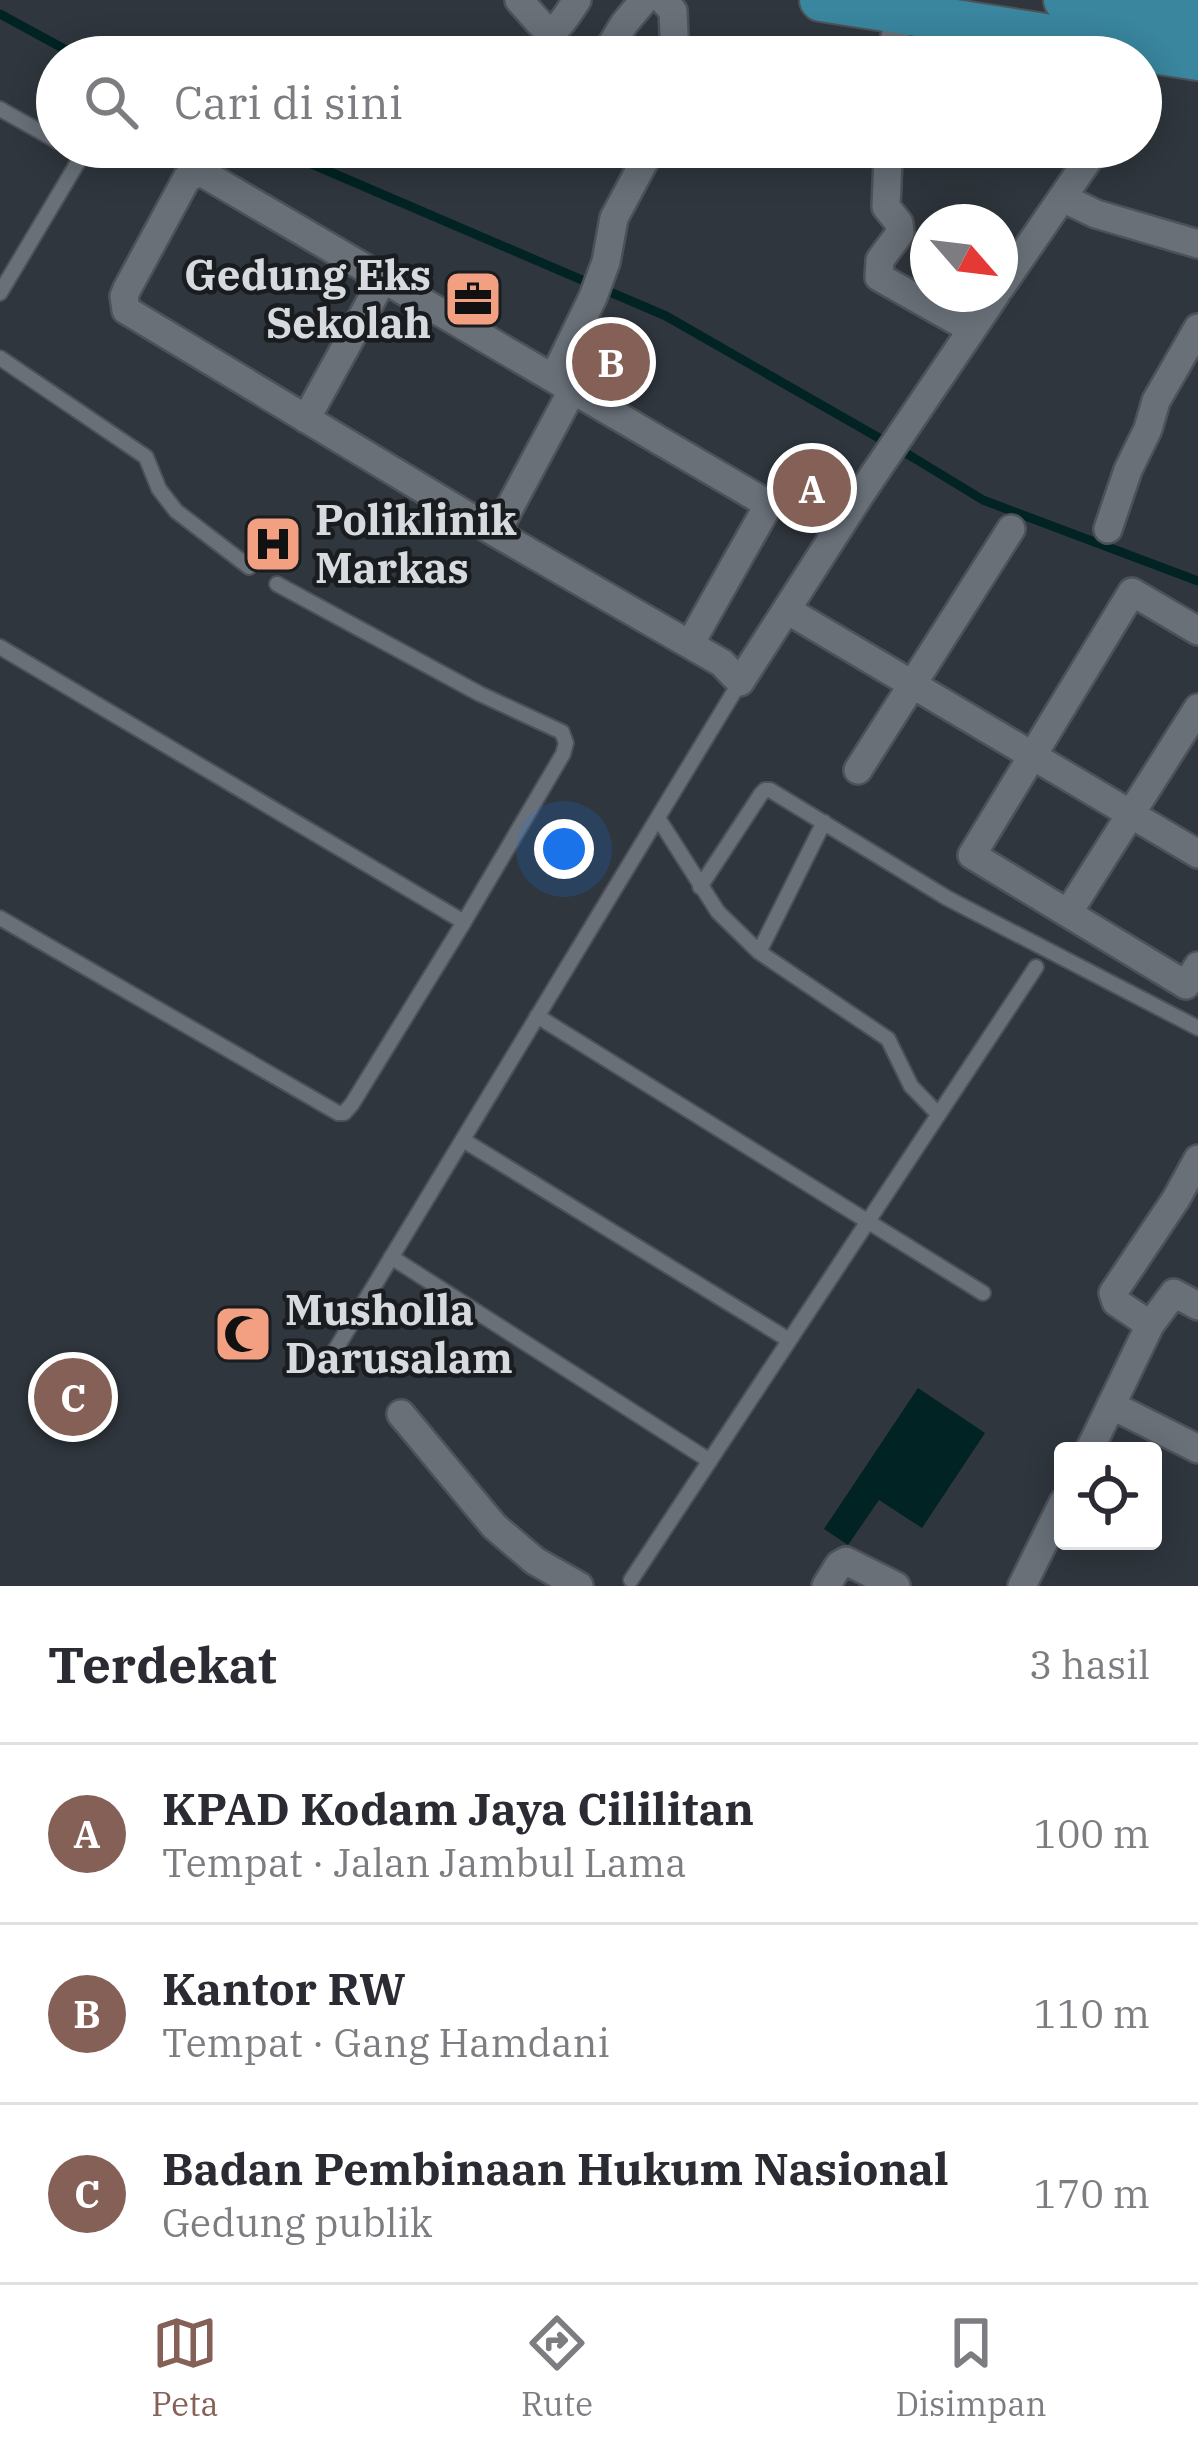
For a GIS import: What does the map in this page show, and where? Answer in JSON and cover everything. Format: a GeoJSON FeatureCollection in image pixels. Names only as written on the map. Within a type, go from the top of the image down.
{"type":"FeatureCollection","features":[{"type":"Feature","properties":{"kind":"main road"},"geometry":{"type":"LineString","coordinates":[[821,0],[1111,36]]}},
{"type":"Feature","properties":{"kind":"main road"},"geometry":{"type":"LineString","coordinates":[[1065,0],[1133,36]]}},
{"type":"Feature","properties":{"kind":"main road"},"geometry":{"type":"LineString","coordinates":[[1148,36],[1198,20]]}},
{"type":"Feature","properties":{"kind":"main road"},"geometry":{"type":"LineString","coordinates":[[1162,46],[1198,58]]}},
{"type":"Feature","properties":{"kind":"street"},"geometry":{"type":"LineString","coordinates":[[519,0],[553,30],[560,28],[577,0]]}},
{"type":"Feature","properties":{"kind":"street"},"geometry":{"type":"LineString","coordinates":[[616,36],[644,0]]}},
{"type":"Feature","properties":{"kind":"street"},"geometry":{"type":"LineString","coordinates":[[663,0],[673,11],[674,36]]}},
{"type":"Feature","properties":{"kind":"street"},"geometry":{"type":"LineString","coordinates":[[895,36],[899,13]]}},
{"type":"Feature","properties":{"kind":"street"},"geometry":{"type":"LineString","coordinates":[[496,533],[563,383],[606,262],[614,218],[641,168]]}},
{"type":"Feature","properties":{"kind":"street"},"geometry":{"type":"LineString","coordinates":[[888,168],[886,207],[899,223],[900,233],[880,260],[879,277],[971,329]]}},
{"type":"Feature","properties":{"kind":"street"},"geometry":{"type":"LineString","coordinates":[[1018,262],[1083,168]]}},
{"type":"Feature","properties":{"kind":"street"},"geometry":{"type":"LineString","coordinates":[[690,644],[766,505],[206,175],[193,175],[182,184],[124,296],[126,310],[722,663],[740,682],[983,312]]}},
{"type":"Feature","properties":{"kind":"street"},"geometry":{"type":"LineString","coordinates":[[1063,198],[1096,214],[1198,244]]}},
{"type":"Feature","properties":{"kind":"street"},"geometry":{"type":"LineString","coordinates":[[306,419],[383,279]]}},
{"type":"Feature","properties":{"kind":"street"},"geometry":{"type":"LineString","coordinates":[[1108,529],[1156,401],[1198,328]]}},
{"type":"Feature","properties":{"kind":"street"},"geometry":{"type":"LineString","coordinates":[[858,770],[1011,529]]}},
{"type":"Feature","properties":{"kind":"street"},"geometry":{"type":"LineString","coordinates":[[1198,631],[1132,592],[972,855],[1186,986],[1198,966]]}},
{"type":"Feature","properties":{"kind":"street"},"geometry":{"type":"LineString","coordinates":[[787,610],[1198,854]]}},
{"type":"Feature","properties":{"kind":"street"},"geometry":{"type":"LineString","coordinates":[[1068,913],[1198,708]]}},
{"type":"Feature","properties":{"kind":"street"},"geometry":{"type":"LineString","coordinates":[[1150,1324],[1116,1302],[1113,1293],[1198,1159]]}},
{"type":"Feature","properties":{"kind":"street"},"geometry":{"type":"LineString","coordinates":[[1093,1442],[1150,1324],[1174,1293],[1198,1306]]}},
{"type":"Feature","properties":{"kind":"street"},"geometry":{"type":"LineString","coordinates":[[1111,1405],[1198,1449]]}},
{"type":"Feature","properties":{"kind":"street"},"geometry":{"type":"LineString","coordinates":[[401,1414],[494,1526],[535,1561],[579,1586]]}},
{"type":"Feature","properties":{"kind":"street"},"geometry":{"type":"LineString","coordinates":[[1022,1586],[1054,1521]]}},
{"type":"Feature","properties":{"kind":"street"},"geometry":{"type":"LineString","coordinates":[[826,1586],[846,1561],[896,1586]]}},
{"type":"Feature","properties":{"kind":"lane"},"geometry":{"type":"LineString","coordinates":[[0,109],[36,130]]}},
{"type":"Feature","properties":{"kind":"lane"},"geometry":{"type":"LineString","coordinates":[[0,293],[74,168]]}},
{"type":"Feature","properties":{"kind":"lane"},"geometry":{"type":"LineString","coordinates":[[0,358],[146,457],[159,489],[176,511],[249,567]]}},
{"type":"Feature","properties":{"kind":"lane"},"geometry":{"type":"LineString","coordinates":[[0,918],[338,1113],[352,1104],[566,743],[562,732],[480,694],[277,584]]}},
{"type":"Feature","properties":{"kind":"lane"},"geometry":{"type":"LineString","coordinates":[[0,647],[464,922]]}},
{"type":"Feature","properties":{"kind":"lane"},"geometry":{"type":"LineString","coordinates":[[334,1352],[740,682]]}},
{"type":"Feature","properties":{"kind":"lane"},"geometry":{"type":"LineString","coordinates":[[700,887],[765,790],[772,791],[947,898],[1198,1028]]}},
{"type":"Feature","properties":{"kind":"lane"},"geometry":{"type":"LineString","coordinates":[[658,818],[718,912],[759,952],[888,1039],[911,1086],[938,1114]]}},
{"type":"Feature","properties":{"kind":"lane"},"geometry":{"type":"LineString","coordinates":[[759,952],[824,822]]}},
{"type":"Feature","properties":{"kind":"lane"},"geometry":{"type":"LineString","coordinates":[[631,1580],[1036,967]]}},
{"type":"Feature","properties":{"kind":"lane"},"geometry":{"type":"LineString","coordinates":[[537,1016],[983,1293]]}},
{"type":"Feature","properties":{"kind":"lane"},"geometry":{"type":"LineString","coordinates":[[463,1139],[789,1340]]}},
{"type":"Feature","properties":{"kind":"lane"},"geometry":{"type":"LineString","coordinates":[[391,1257],[710,1461]]}},
{"type":"Feature","properties":{"kind":"shaded area"},"geometry":{"type":"Polygon","coordinates":[[[918,1388],[985,1433],[922,1528],[879,1500],[848,1545],[824,1529],[918,1388]]]}},
{"type":"Feature","properties":{"kind":"waterway"},"geometry":{"type":"LineString","coordinates":[[0,14],[40,36]]}},
{"type":"Feature","properties":{"kind":"waterway"},"geometry":{"type":"LineString","coordinates":[[321,168],[666,316],[983,500],[1198,581]]}},
{"type":"Feature","properties":{"kind":"place","name":"Gedung Eks Sekolah"},"geometry":{"type":"Point","coordinates":[473,299]}},
{"type":"Feature","properties":{"kind":"place","name":"Kantor RW"},"geometry":{"type":"Point","coordinates":[611,362]}},
{"type":"Feature","properties":{"kind":"place","name":"KPAD Kodam Jaya Cililitan"},"geometry":{"type":"Point","coordinates":[812,488]}},
{"type":"Feature","properties":{"kind":"place","name":"Poliklinik Markas"},"geometry":{"type":"Point","coordinates":[273,544]}},
{"type":"Feature","properties":{"kind":"place","name":"Musholla Darusalam"},"geometry":{"type":"Point","coordinates":[243,1334]}},
{"type":"Feature","properties":{"kind":"place","name":"Badan Pembinaan Hukum Nasional"},"geometry":{"type":"Point","coordinates":[73,1397]}}]}
